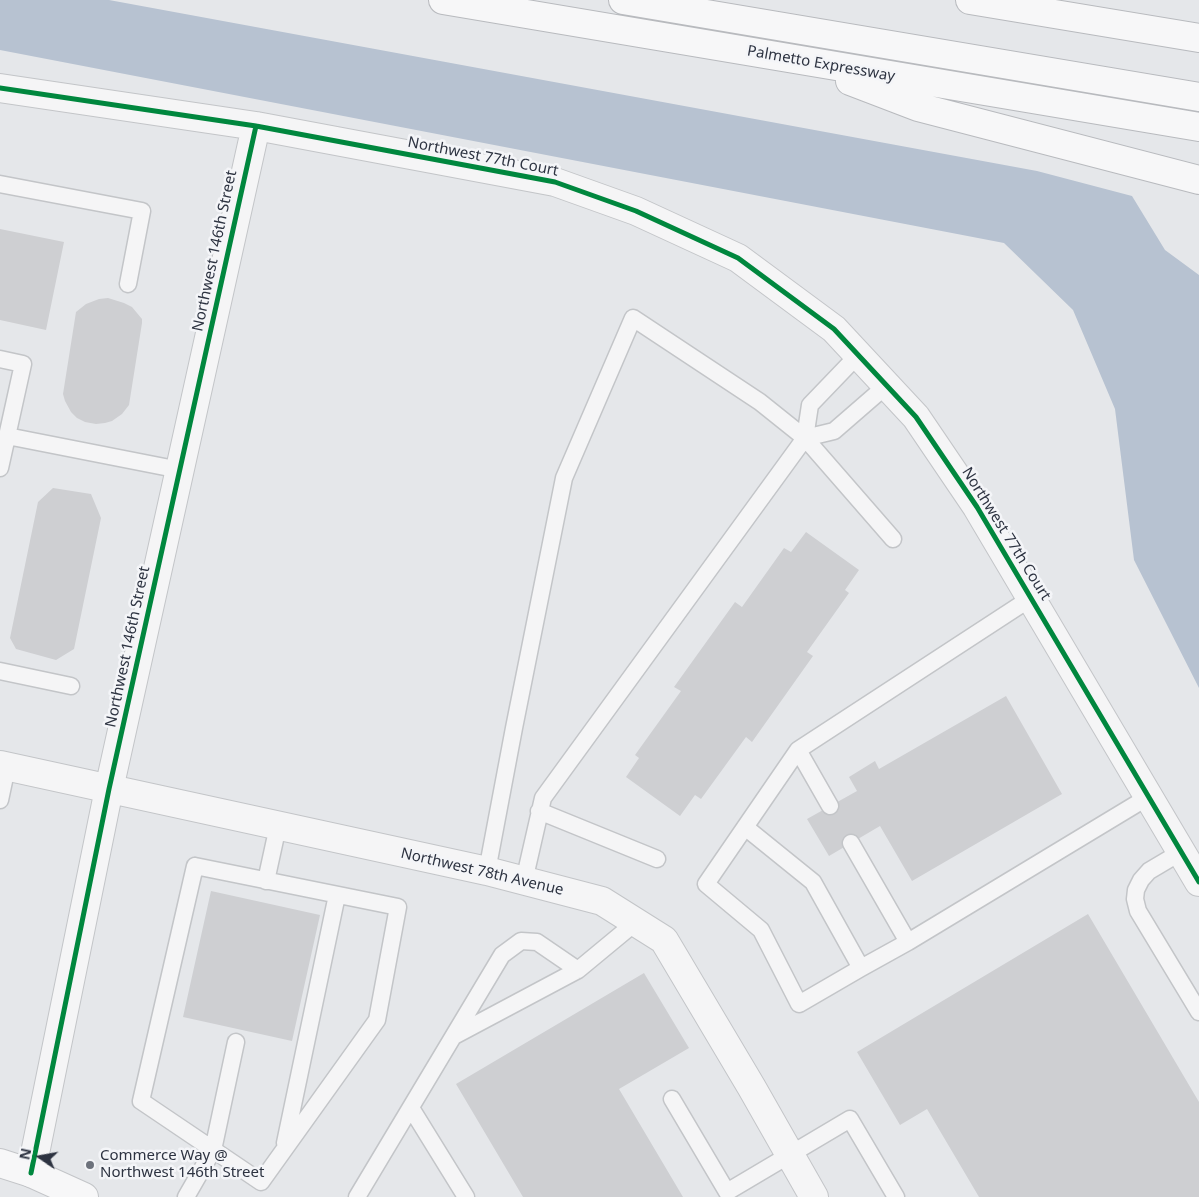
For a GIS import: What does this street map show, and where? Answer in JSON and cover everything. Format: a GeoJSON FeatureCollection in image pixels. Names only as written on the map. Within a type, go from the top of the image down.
{"type":"FeatureCollection","features":[{"type":"Feature","properties":{"kind":"main road","name":"Palmetto Expressway"},"geometry":{"type":"LineString","coordinates":[[443,0],[1199,127]]}},
{"type":"Feature","properties":{"kind":"main road"},"geometry":{"type":"LineString","coordinates":[[623,0],[1199,97]]}},
{"type":"Feature","properties":{"kind":"main road"},"geometry":{"type":"LineString","coordinates":[[970,0],[1199,38]]}},
{"type":"Feature","properties":{"kind":"main road"},"geometry":{"type":"LineString","coordinates":[[795,60],[918,107],[1199,180]]}},
{"type":"Feature","properties":{"kind":"main road"},"geometry":{"type":"LineString","coordinates":[[0,1163],[84,1197]]}},
{"type":"Feature","properties":{"kind":"street","name":"Northwest 77th Court"},"geometry":{"type":"LineString","coordinates":[[0,88],[256,126],[555,182],[636,211],[738,258],[834,329],[916,417],[977,507],[1199,882]]}},
{"type":"Feature","properties":{"kind":"street","name":"Northwest 146th Street"},"geometry":{"type":"LineString","coordinates":[[31,1174],[110,789],[256,126]]}},
{"type":"Feature","properties":{"kind":"street","name":"Northwest 78th Avenue"},"geometry":{"type":"LineString","coordinates":[[3,766],[487,872],[602,901],[664,940],[814,1197]]}},
{"type":"Feature","properties":{"kind":"lane"},"geometry":{"type":"LineString","coordinates":[[0,184],[142,211],[128,284]]}},
{"type":"Feature","properties":{"kind":"lane"},"geometry":{"type":"LineString","coordinates":[[487,872],[564,478],[632,318],[760,402],[805,438],[893,539]]}},
{"type":"Feature","properties":{"kind":"lane"},"geometry":{"type":"LineString","coordinates":[[524,881],[543,798],[805,438],[810,405],[858,355]]}},
{"type":"Feature","properties":{"kind":"lane"},"geometry":{"type":"LineString","coordinates":[[0,359],[23,364],[0,468]]}},
{"type":"Feature","properties":{"kind":"lane"},"geometry":{"type":"LineString","coordinates":[[805,438],[834,432],[887,385]]}},
{"type":"Feature","properties":{"kind":"lane"},"geometry":{"type":"LineString","coordinates":[[7,436],[180,470]]}},
{"type":"Feature","properties":{"kind":"lane"},"geometry":{"type":"LineString","coordinates":[[1031,598],[798,750],[706,884],[761,930],[799,1004],[908,942],[1148,797]]}},
{"type":"Feature","properties":{"kind":"lane"},"geometry":{"type":"LineString","coordinates":[[0,671],[71,686]]}},
{"type":"Feature","properties":{"kind":"lane"},"geometry":{"type":"LineString","coordinates":[[798,750],[830,806]]}},
{"type":"Feature","properties":{"kind":"lane"},"geometry":{"type":"LineString","coordinates":[[0,800],[3,766]]}},
{"type":"Feature","properties":{"kind":"lane"},"geometry":{"type":"LineString","coordinates":[[539,811],[657,860]]}},
{"type":"Feature","properties":{"kind":"lane"},"geometry":{"type":"LineString","coordinates":[[266,881],[278,826]]}},
{"type":"Feature","properties":{"kind":"lane"},"geometry":{"type":"LineString","coordinates":[[745,827],[813,882],[861,968]]}},
{"type":"Feature","properties":{"kind":"lane"},"geometry":{"type":"LineString","coordinates":[[851,843],[908,942]]}},
{"type":"Feature","properties":{"kind":"lane"},"geometry":{"type":"LineString","coordinates":[[1181,852],[1149,871],[1141,880],[1134,898],[1138,911],[1199,1012]]}},
{"type":"Feature","properties":{"kind":"lane"},"geometry":{"type":"LineString","coordinates":[[195,866],[266,881],[398,907],[377,1020],[260,1182],[140,1101],[195,866]]}},
{"type":"Feature","properties":{"kind":"lane"},"geometry":{"type":"LineString","coordinates":[[284,1150],[337,895]]}},
{"type":"Feature","properties":{"kind":"lane"},"geometry":{"type":"LineString","coordinates":[[454,1036],[578,970],[636,922]]}},
{"type":"Feature","properties":{"kind":"lane"},"geometry":{"type":"LineString","coordinates":[[357,1197],[502,955],[521,941],[537,942],[578,970]]}},
{"type":"Feature","properties":{"kind":"lane"},"geometry":{"type":"LineString","coordinates":[[186,1197],[213,1150],[236,1042]]}},
{"type":"Feature","properties":{"kind":"lane"},"geometry":{"type":"LineString","coordinates":[[672,1100],[727,1192],[850,1119],[896,1197]]}},
{"type":"Feature","properties":{"kind":"lane"},"geometry":{"type":"LineString","coordinates":[[411,1108],[466,1197]]}},
{"type":"Feature","properties":{"kind":"water"},"geometry":{"type":"Polygon","coordinates":[[[0,0],[109,0],[1037,171],[1132,196],[1165,250],[1199,275],[1199,688],[1134,560],[1115,409],[1073,310],[1004,243],[0,50],[0,0]]]}},
{"type":"Feature","properties":{"kind":"building"},"geometry":{"type":"Polygon","coordinates":[[[0,229],[64,242],[46,330],[0,320],[0,229]]]}},
{"type":"Feature","properties":{"kind":"building"},"geometry":{"type":"Polygon","coordinates":[[[108,298],[132,307],[142,319],[142,323],[129,405],[122,414],[112,421],[96,424],[77,418],[71,412],[63,394],[76,312],[86,304],[108,298]]]}},
{"type":"Feature","properties":{"kind":"building"},"geometry":{"type":"Polygon","coordinates":[[[53,488],[91,494],[101,518],[74,649],[56,660],[16,649],[10,638],[38,502],[53,488]]]}},
{"type":"Feature","properties":{"kind":"building"},"geometry":{"type":"Polygon","coordinates":[[[806,532],[859,570],[845,590],[849,593],[807,652],[813,656],[752,742],[746,737],[701,799],[695,795],[680,816],[626,777],[639,758],[635,755],[681,691],[674,687],[735,602],[742,607],[784,548],[791,552],[806,532]]]}},
{"type":"Feature","properties":{"kind":"building"},"geometry":{"type":"Polygon","coordinates":[[[1006,696],[1062,794],[912,881],[880,826],[829,856],[807,819],[857,791],[849,777],[875,761],[879,769],[1006,696]]]}},
{"type":"Feature","properties":{"kind":"building"},"geometry":{"type":"Polygon","coordinates":[[[211,891],[320,915],[292,1041],[183,1017],[211,891]]]}},
{"type":"Feature","properties":{"kind":"building"},"geometry":{"type":"Polygon","coordinates":[[[1088,914],[1199,1102],[1199,1197],[979,1197],[927,1109],[900,1125],[857,1052],[1088,914]]]}},
{"type":"Feature","properties":{"kind":"building"},"geometry":{"type":"Polygon","coordinates":[[[644,973],[689,1048],[619,1089],[683,1197],[523,1197],[456,1084],[644,973]]]}},
{"type":"Feature","properties":{"kind":"cycle path"},"geometry":{"type":"LineString","coordinates":[[0,88],[256,126],[555,182],[636,211],[738,258],[834,329],[916,417],[977,507],[1199,882]]}},
{"type":"Feature","properties":{"kind":"cycle path"},"geometry":{"type":"LineString","coordinates":[[31,1173],[109,789],[256,126]]}},
{"type":"Feature","properties":{"kind":"place","name":"Commerce Way @ Northwest 146th Street"},"geometry":{"type":"Point","coordinates":[90,1165]}}]}
